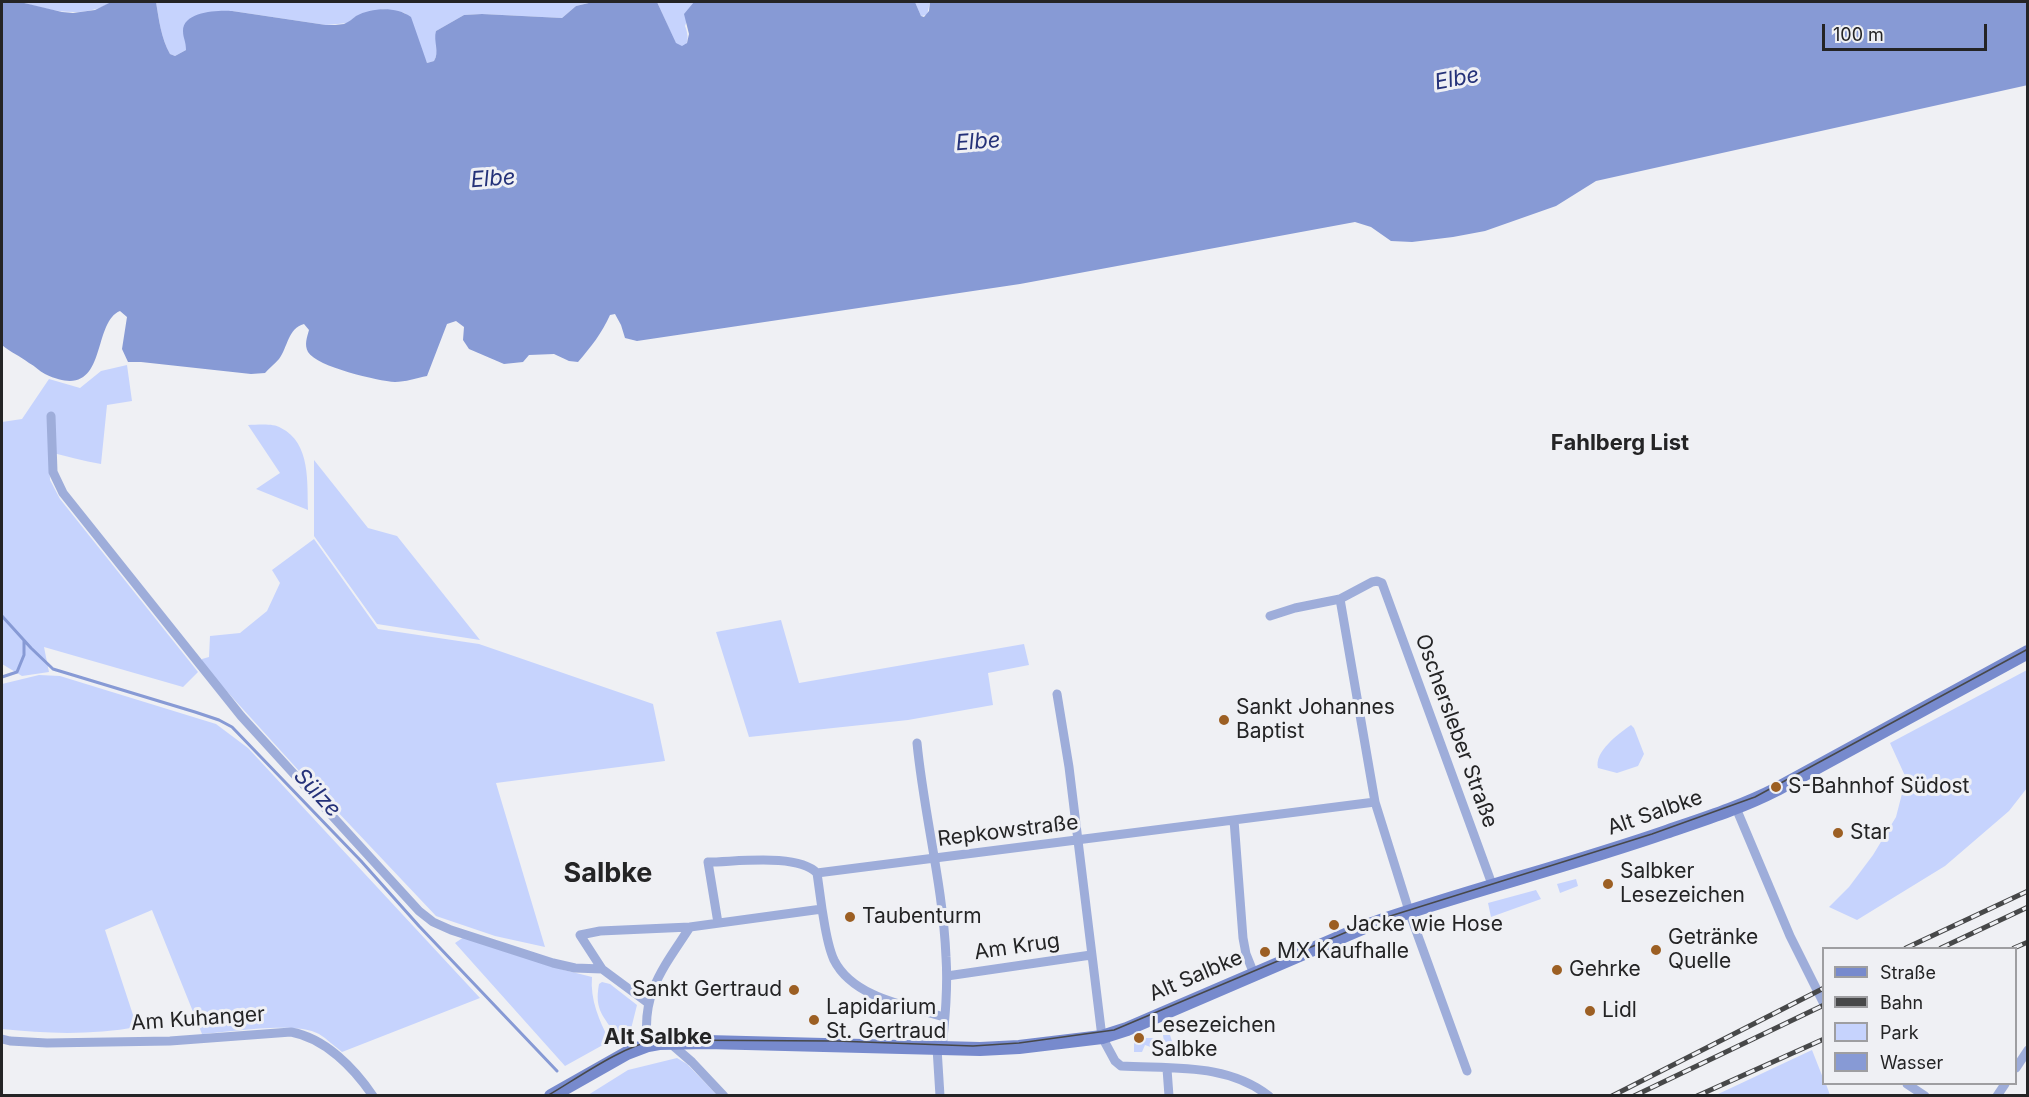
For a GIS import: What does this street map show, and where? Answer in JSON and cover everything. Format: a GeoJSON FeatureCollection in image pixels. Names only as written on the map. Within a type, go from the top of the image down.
{"type":"FeatureCollection","features":[{"type":"Feature","properties":{"kind":"main road","name":"Alt Salbke"},"geometry":{"type":"LineString","coordinates":[[551,1095],[621,1056],[648,1045],[669,1042],[1008,1048],[1102,1037],[1127,1029],[1409,911],[1597,855],[1736,808],[1777,789],[2028,652]]}},
{"type":"Feature","properties":{"kind":"street"},"geometry":{"type":"LineString","coordinates":[[51,416],[52,466],[55,479],[63,493],[241,716],[419,911],[433,922],[451,930],[542,960],[575,968],[602,969]]}},
{"type":"Feature","properties":{"kind":"street","name":"Oschersleber Straße"},"geometry":{"type":"LineString","coordinates":[[1340,599],[1375,581],[1381,582],[1384,587],[1493,887]]}},
{"type":"Feature","properties":{"kind":"street"},"geometry":{"type":"LineString","coordinates":[[1270,616],[1295,608],[1340,599],[1375,802],[1409,911],[1467,1071]]}},
{"type":"Feature","properties":{"kind":"street"},"geometry":{"type":"LineString","coordinates":[[1057,694],[1067,749],[1102,1037],[1120,1066],[1225,1073],[1248,1081],[1269,1095]]}},
{"type":"Feature","properties":{"kind":"street"},"geometry":{"type":"LineString","coordinates":[[918,743],[923,798],[946,948],[947,976],[940,1048],[940,1095]]}},
{"type":"Feature","properties":{"kind":"street","name":"Repkowstraße"},"geometry":{"type":"LineString","coordinates":[[718,923],[708,862],[783,861],[811,867],[817,873],[1375,802]]}},
{"type":"Feature","properties":{"kind":"street"},"geometry":{"type":"LineString","coordinates":[[1736,808],[1790,936],[1822,1000]]}},
{"type":"Feature","properties":{"kind":"street"},"geometry":{"type":"LineString","coordinates":[[1234,820],[1243,938],[1246,954],[1254,974]]}},
{"type":"Feature","properties":{"kind":"street"},"geometry":{"type":"LineString","coordinates":[[817,873],[832,954],[848,978],[875,995],[944,1017]]}},
{"type":"Feature","properties":{"kind":"street"},"geometry":{"type":"LineString","coordinates":[[648,1003],[602,969],[580,935],[600,931],[690,927],[822,909]]}},
{"type":"Feature","properties":{"kind":"street"},"geometry":{"type":"LineString","coordinates":[[648,1045],[645,1027],[648,1003],[661,974],[690,927]]}},
{"type":"Feature","properties":{"kind":"street","name":"Am Krug"},"geometry":{"type":"LineString","coordinates":[[947,976],[1091,954]]}},
{"type":"Feature","properties":{"kind":"street","name":"Am Kuhanger"},"geometry":{"type":"LineString","coordinates":[[2,1039],[47,1043],[159,1041],[233,1037],[279,1031],[291,1032],[304,1035],[330,1047],[373,1095]]}},
{"type":"Feature","properties":{"kind":"street"},"geometry":{"type":"LineString","coordinates":[[669,1042],[724,1095]]}},
{"type":"Feature","properties":{"kind":"street"},"geometry":{"type":"LineString","coordinates":[[2017,1066],[2028,1050]]}},
{"type":"Feature","properties":{"kind":"street"},"geometry":{"type":"LineString","coordinates":[[1167,1069],[1169,1095]]}},
{"type":"Feature","properties":{"kind":"street"},"geometry":{"type":"LineString","coordinates":[[1910,1085],[1925,1095]]}},
{"type":"Feature","properties":{"kind":"green space"},"geometry":{"type":"Polygon","coordinates":[[[20,2],[111,2],[89,11],[66,12],[20,2]]]}},
{"type":"Feature","properties":{"kind":"green space"},"geometry":{"type":"Polygon","coordinates":[[[156,2],[592,2],[576,6],[562,18],[464,15],[436,31],[437,54],[434,61],[427,63],[405,13],[382,9],[355,17],[348,23],[326,25],[232,11],[183,31],[186,50],[175,56],[170,54],[164,42],[156,2]]]}},
{"type":"Feature","properties":{"kind":"green space"},"geometry":{"type":"Polygon","coordinates":[[[657,2],[694,2],[685,26],[688,38],[684,46],[676,44],[657,2]]]}},
{"type":"Feature","properties":{"kind":"green space"},"geometry":{"type":"Polygon","coordinates":[[[915,2],[930,2],[927,15],[921,16],[915,2]]]}},
{"type":"Feature","properties":{"kind":"green space"},"geometry":{"type":"Polygon","coordinates":[[[127,365],[132,401],[107,405],[101,464],[49,452],[50,480],[60,499],[198,672],[183,687],[44,647],[49,672],[22,676],[2,664],[2,422],[22,419],[49,379],[80,388],[101,371],[127,365]]]}},
{"type":"Feature","properties":{"kind":"green space"},"geometry":{"type":"Polygon","coordinates":[[[248,425],[278,426],[298,443],[307,476],[308,510],[256,489],[280,473],[248,425]]]}},
{"type":"Feature","properties":{"kind":"green space"},"geometry":{"type":"Polygon","coordinates":[[[314,460],[368,528],[397,536],[480,640],[377,624],[314,536],[314,460]]]}},
{"type":"Feature","properties":{"kind":"green space"},"geometry":{"type":"Polygon","coordinates":[[[314,539],[378,629],[479,644],[653,704],[665,761],[496,783],[545,947],[495,936],[436,916],[202,664],[202,659],[209,657],[210,636],[240,633],[267,611],[280,583],[272,570],[314,539]]]}},
{"type":"Feature","properties":{"kind":"green space"},"geometry":{"type":"Polygon","coordinates":[[[781,620],[799,683],[1024,644],[1029,665],[988,673],[993,705],[908,720],[749,737],[716,632],[781,620]]]}},
{"type":"Feature","properties":{"kind":"green space"},"geometry":{"type":"Polygon","coordinates":[[[2027,670],[2027,788],[2009,811],[1945,866],[1857,920],[1829,907],[1849,887],[1873,855],[1896,817],[1906,778],[1890,743],[2027,670]]]}},
{"type":"Feature","properties":{"kind":"green space"},"geometry":{"type":"Polygon","coordinates":[[[39,675],[60,676],[216,724],[248,748],[480,998],[342,1052],[319,1034],[295,1028],[262,1028],[202,1034],[152,910],[105,930],[137,1027],[70,1033],[2,1029],[2,684],[39,675]]]}},
{"type":"Feature","properties":{"kind":"green space"},"geometry":{"type":"Polygon","coordinates":[[[1631,725],[1644,754],[1638,766],[1617,773],[1598,768],[1603,750],[1631,725]]]}},
{"type":"Feature","properties":{"kind":"green space"},"geometry":{"type":"Polygon","coordinates":[[[1576,879],[1578,886],[1560,893],[1557,884],[1576,879]]]}},
{"type":"Feature","properties":{"kind":"green space"},"geometry":{"type":"Polygon","coordinates":[[[1536,890],[1541,899],[1491,917],[1488,903],[1536,890]]]}},
{"type":"Feature","properties":{"kind":"green space"},"geometry":{"type":"Polygon","coordinates":[[[464,937],[592,977],[592,993],[596,1010],[610,1041],[565,1066],[455,943],[464,937]]]}},
{"type":"Feature","properties":{"kind":"green space"},"geometry":{"type":"Polygon","coordinates":[[[602,982],[610,984],[637,1005],[631,1029],[617,1037],[599,1007],[599,984],[602,982]]]}},
{"type":"Feature","properties":{"kind":"green space"},"geometry":{"type":"Polygon","coordinates":[[[1163,1035],[1170,1035],[1176,1054],[1165,1053],[1163,1035]]]}},
{"type":"Feature","properties":{"kind":"green space"},"geometry":{"type":"Polygon","coordinates":[[[1146,1038],[1160,1038],[1159,1050],[1145,1045],[1142,1052],[1134,1052],[1134,1043],[1146,1038]]]}},
{"type":"Feature","properties":{"kind":"green space"},"geometry":{"type":"Polygon","coordinates":[[[1812,1050],[1822,1075],[1822,1085],[1826,1085],[1830,1095],[1716,1095],[1812,1050]]]}},
{"type":"Feature","properties":{"kind":"green space"},"geometry":{"type":"Polygon","coordinates":[[[677,1058],[687,1064],[717,1095],[588,1095],[628,1070],[677,1058]]]}},
{"type":"Feature","properties":{"kind":"water","name":"Elbe"},"geometry":{"type":"Polygon","coordinates":[[[2,2],[20,2],[73,13],[95,10],[111,2],[156,2],[164,42],[170,54],[175,56],[186,50],[183,33],[185,24],[189,19],[203,13],[232,11],[333,25],[344,24],[369,11],[384,9],[398,11],[411,17],[427,63],[436,58],[436,31],[464,15],[562,18],[576,6],[593,2],[657,2],[676,43],[682,46],[687,43],[689,34],[684,14],[694,2],[915,2],[921,16],[924,17],[929,11],[930,2],[2027,2],[2028,85],[1596,181],[1556,206],[1485,231],[1453,237],[1412,242],[1391,241],[1371,227],[1355,222],[1020,284],[637,341],[625,338],[615,314],[610,315],[596,340],[578,362],[569,361],[554,354],[529,355],[523,362],[504,364],[469,349],[463,340],[464,327],[456,321],[447,324],[427,376],[399,382],[348,372],[314,358],[307,349],[306,341],[309,330],[304,324],[295,329],[279,359],[265,373],[251,374],[128,362],[122,349],[127,317],[120,311],[111,318],[96,359],[89,371],[80,379],[66,381],[43,373],[2,345],[2,2]]]}},
{"type":"Feature","properties":{"kind":"waterway","name":"Sülze"},"geometry":{"type":"LineString","coordinates":[[2,616],[53,669],[195,712],[232,727],[557,1071]]}},
{"type":"Feature","properties":{"kind":"waterway"},"geometry":{"type":"LineString","coordinates":[[2,677],[17,672],[24,655],[24,641]]}},
{"type":"Feature","properties":{"kind":"tram line"},"geometry":{"type":"LineString","coordinates":[[547,1096],[615,1056],[643,1043],[656,1040],[836,1041],[973,1046],[1019,1043],[1114,1030],[1368,923],[1652,834],[1755,797],[2028,649]]}},
{"type":"Feature","properties":{"kind":"railway"},"geometry":{"type":"LineString","coordinates":[[1908,947],[2028,891]]}},
{"type":"Feature","properties":{"kind":"railway"},"geometry":{"type":"LineString","coordinates":[[1943,947],[2028,907]]}},
{"type":"Feature","properties":{"kind":"railway"},"geometry":{"type":"LineString","coordinates":[[2016,947],[2028,942]]}},
{"type":"Feature","properties":{"kind":"railway"},"geometry":{"type":"LineString","coordinates":[[1612,1096],[1822,989]]}},
{"type":"Feature","properties":{"kind":"railway"},"geometry":{"type":"LineString","coordinates":[[1634,1096],[1822,1006]]}},
{"type":"Feature","properties":{"kind":"railway"},"geometry":{"type":"LineString","coordinates":[[1697,1096],[1822,1040]]}},
{"type":"Feature","properties":{"kind":"place","name":"Sankt Johannes Baptist"},"geometry":{"type":"Point","coordinates":[1224,720]}},
{"type":"Feature","properties":{"kind":"place","name":"S-Bahnhof Südost"},"geometry":{"type":"Point","coordinates":[1776,787]}},
{"type":"Feature","properties":{"kind":"place","name":"Star"},"geometry":{"type":"Point","coordinates":[1838,833]}},
{"type":"Feature","properties":{"kind":"place","name":"Salbker Lesezeichen"},"geometry":{"type":"Point","coordinates":[1608,884]}},
{"type":"Feature","properties":{"kind":"place","name":"Taubenturm"},"geometry":{"type":"Point","coordinates":[850,917]}},
{"type":"Feature","properties":{"kind":"place","name":"Jacke wie Hose"},"geometry":{"type":"Point","coordinates":[1334,925]}},
{"type":"Feature","properties":{"kind":"place","name":"Getränke Quelle"},"geometry":{"type":"Point","coordinates":[1656,950]}},
{"type":"Feature","properties":{"kind":"place","name":"MX Kaufhalle"},"geometry":{"type":"Point","coordinates":[1265,952]}},
{"type":"Feature","properties":{"kind":"place","name":"Gehrke"},"geometry":{"type":"Point","coordinates":[1557,970]}},
{"type":"Feature","properties":{"kind":"place","name":"Sankt Gertraud"},"geometry":{"type":"Point","coordinates":[794,990]}},
{"type":"Feature","properties":{"kind":"place","name":"Lidl"},"geometry":{"type":"Point","coordinates":[1590,1011]}},
{"type":"Feature","properties":{"kind":"place","name":"Lapidarium St. Gertraud"},"geometry":{"type":"Point","coordinates":[814,1020]}},
{"type":"Feature","properties":{"kind":"place","name":"Lesezeichen Salbke"},"geometry":{"type":"Point","coordinates":[1139,1038]}},
{"type":"Feature","properties":{"kind":"district","name":"Fahlberg List"},"geometry":{"type":"Point","coordinates":[1620,443]}},
{"type":"Feature","properties":{"kind":"district","name":"Salbke"},"geometry":{"type":"Point","coordinates":[608,874]}},
{"type":"Feature","properties":{"kind":"district","name":"Alt Salbke"},"geometry":{"type":"Point","coordinates":[658,1037]}}]}
